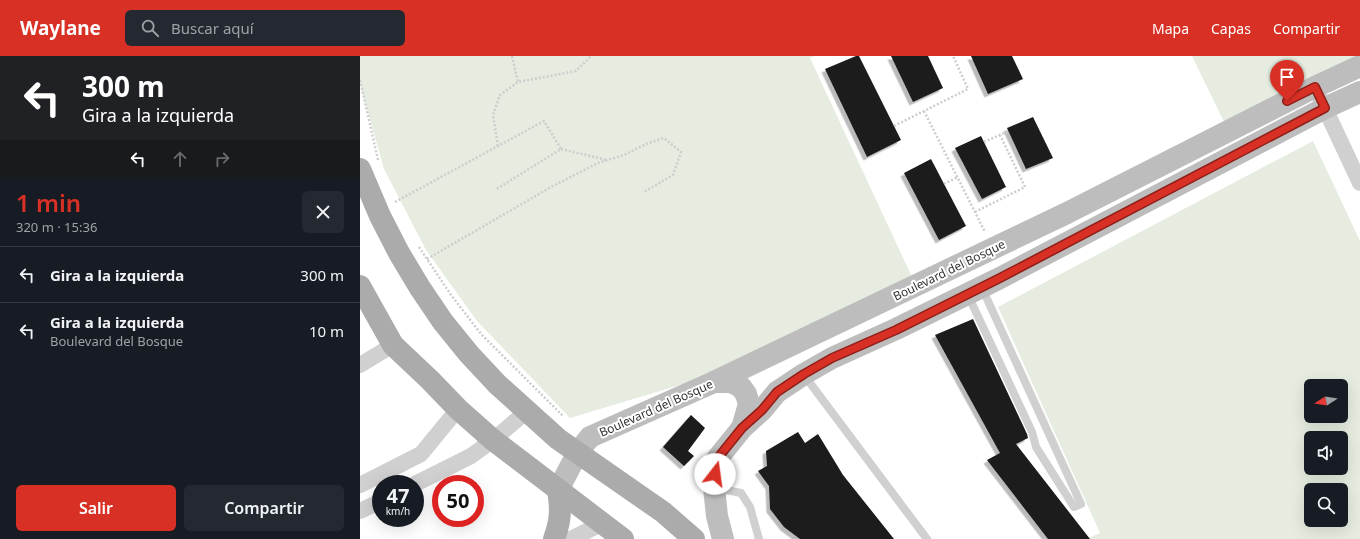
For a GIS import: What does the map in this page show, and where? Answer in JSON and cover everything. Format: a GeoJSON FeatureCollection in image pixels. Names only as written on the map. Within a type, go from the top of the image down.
{"type":"FeatureCollection","features":[{"type":"Feature","properties":{"kind":"main road","name":"Boulevard del Bosque"},"geometry":{"type":"LineString","coordinates":[[558,490],[578,452],[590,437],[714,382],[1067,214],[1315,87],[1360,66]]}},
{"type":"Feature","properties":{"kind":"main road"},"geometry":{"type":"LineString","coordinates":[[723,539],[717,516],[714,488],[717,459],[742,428],[762,410],[777,392],[832,358],[896,330],[975,291],[1325,108],[1360,92]]}},
{"type":"Feature","properties":{"kind":"main road"},"geometry":{"type":"LineString","coordinates":[[369,167],[380,216],[399,253],[432,305],[469,354],[526,412],[558,439],[663,512],[694,539]]}},
{"type":"Feature","properties":{"kind":"main road"},"geometry":{"type":"LineString","coordinates":[[360,286],[393,345]]}},
{"type":"Feature","properties":{"kind":"main road"},"geometry":{"type":"LineString","coordinates":[[360,317],[393,345],[458,409],[493,440],[623,539]]}},
{"type":"Feature","properties":{"kind":"main road"},"geometry":{"type":"LineString","coordinates":[[714,382],[731,382],[741,387],[746,394],[749,404],[742,428]]}},
{"type":"Feature","properties":{"kind":"main road"},"geometry":{"type":"LineString","coordinates":[[554,539],[560,520],[558,490]]}},
{"type":"Feature","properties":{"kind":"street"},"geometry":{"type":"LineString","coordinates":[[1315,87],[1360,183]]}},
{"type":"Feature","properties":{"kind":"street"},"geometry":{"type":"LineString","coordinates":[[360,365],[393,345]]}},
{"type":"Feature","properties":{"kind":"street"},"geometry":{"type":"LineString","coordinates":[[360,485],[421,454],[458,409]]}},
{"type":"Feature","properties":{"kind":"street"},"geometry":{"type":"LineString","coordinates":[[421,454],[428,468],[434,475],[471,456],[493,440],[526,412]]}},
{"type":"Feature","properties":{"kind":"street"},"geometry":{"type":"LineString","coordinates":[[360,511],[372,505]]}},
{"type":"Feature","properties":{"kind":"street"},"geometry":{"type":"LineString","coordinates":[[571,539],[603,523]]}},
{"type":"Feature","properties":{"kind":"lane"},"geometry":{"type":"LineString","coordinates":[[975,291],[1015,360],[1081,504],[1074,507],[1036,447],[1032,432],[1002,367],[975,291]]}},
{"type":"Feature","properties":{"kind":"lane"},"geometry":{"type":"LineString","coordinates":[[1002,367],[1015,360]]}},
{"type":"Feature","properties":{"kind":"lane"},"geometry":{"type":"LineString","coordinates":[[804,374],[927,539]]}},
{"type":"Feature","properties":{"kind":"lane"},"geometry":{"type":"LineString","coordinates":[[1022,409],[1035,402]]}},
{"type":"Feature","properties":{"kind":"lane"},"geometry":{"type":"LineString","coordinates":[[714,488],[741,493],[750,507],[759,539]]}},
{"type":"Feature","properties":{"kind":"path"},"geometry":{"type":"LineString","coordinates":[[512,56],[518,82]]}},
{"type":"Feature","properties":{"kind":"path"},"geometry":{"type":"LineString","coordinates":[[498,146],[493,115],[500,95],[518,82],[576,71],[591,56]]}},
{"type":"Feature","properties":{"kind":"path"},"geometry":{"type":"LineString","coordinates":[[894,126],[968,89],[953,56]]}},
{"type":"Feature","properties":{"kind":"path"},"geometry":{"type":"LineString","coordinates":[[360,80],[369,167]]}},
{"type":"Feature","properties":{"kind":"path"},"geometry":{"type":"LineString","coordinates":[[924,111],[993,249]]}},
{"type":"Feature","properties":{"kind":"path"},"geometry":{"type":"LineString","coordinates":[[395,202],[544,121],[561,149],[607,160]]}},
{"type":"Feature","properties":{"kind":"path"},"geometry":{"type":"LineString","coordinates":[[984,142],[1009,130]]}},
{"type":"Feature","properties":{"kind":"path"},"geometry":{"type":"LineString","coordinates":[[975,212],[1025,187],[1000,135]]}},
{"type":"Feature","properties":{"kind":"path"},"geometry":{"type":"LineString","coordinates":[[427,259],[551,187],[598,163],[624,155],[646,144],[664,138],[681,152],[673,175],[644,192]]}},
{"type":"Feature","properties":{"kind":"path"},"geometry":{"type":"LineString","coordinates":[[495,190],[561,149]]}},
{"type":"Feature","properties":{"kind":"path"},"geometry":{"type":"LineString","coordinates":[[944,184],[958,177]]}},
{"type":"Feature","properties":{"kind":"path"},"geometry":{"type":"LineString","coordinates":[[392,196],[399,209]]}},
{"type":"Feature","properties":{"kind":"path"},"geometry":{"type":"LineString","coordinates":[[416,242],[451,295],[482,334],[567,420]]}},
{"type":"Feature","properties":{"kind":"shaded area"},"geometry":{"type":"Polygon","coordinates":[[[360,56],[814,56],[810,58],[912,277],[690,382],[570,418],[477,321],[426,250],[384,169],[360,84],[360,56]]]}},
{"type":"Feature","properties":{"kind":"shaded area"},"geometry":{"type":"Polygon","coordinates":[[[1192,56],[1360,56],[1226,126],[1192,56]]]}},
{"type":"Feature","properties":{"kind":"shaded area"},"geometry":{"type":"Polygon","coordinates":[[[1313,141],[1360,241],[1360,539],[1086,539],[1100,533],[998,307],[1313,141]]]}},
{"type":"Feature","properties":{"kind":"building"},"geometry":{"type":"Polygon","coordinates":[[[859,56],[901,140],[867,157],[825,69],[859,56]]]}},
{"type":"Feature","properties":{"kind":"building"},"geometry":{"type":"Polygon","coordinates":[[[891,56],[928,56],[943,88],[913,102],[891,56]]]}},
{"type":"Feature","properties":{"kind":"building"},"geometry":{"type":"Polygon","coordinates":[[[971,56],[1012,56],[1023,79],[988,94],[971,56]]]}},
{"type":"Feature","properties":{"kind":"building"},"geometry":{"type":"Polygon","coordinates":[[[1033,117],[1053,158],[1026,169],[1007,128],[1033,117]]]}},
{"type":"Feature","properties":{"kind":"building"},"geometry":{"type":"Polygon","coordinates":[[[981,136],[1006,187],[982,199],[955,148],[981,136]]]}},
{"type":"Feature","properties":{"kind":"building"},"geometry":{"type":"Polygon","coordinates":[[[931,159],[966,226],[939,240],[904,173],[931,159]]]}},
{"type":"Feature","properties":{"kind":"building"},"geometry":{"type":"Polygon","coordinates":[[[973,319],[1027,434],[1028,438],[1016,444],[1090,539],[1048,539],[987,460],[1000,453],[935,335],[973,319]]]}},
{"type":"Feature","properties":{"kind":"building"},"geometry":{"type":"Polygon","coordinates":[[[691,415],[705,428],[688,451],[694,456],[684,466],[663,447],[691,415]]]}},
{"type":"Feature","properties":{"kind":"building"},"geometry":{"type":"Polygon","coordinates":[[[798,432],[805,443],[818,434],[843,475],[894,539],[800,539],[784,527],[770,509],[769,486],[758,471],[767,466],[766,451],[798,432]]]}},
{"type":"Feature","properties":{"kind":"route"},"geometry":{"type":"LineString","coordinates":[[715,474],[717,459],[742,428],[762,410],[777,392],[804,374],[832,358],[896,330],[998,279],[1325,108],[1315,87],[1287,101]]}}]}
